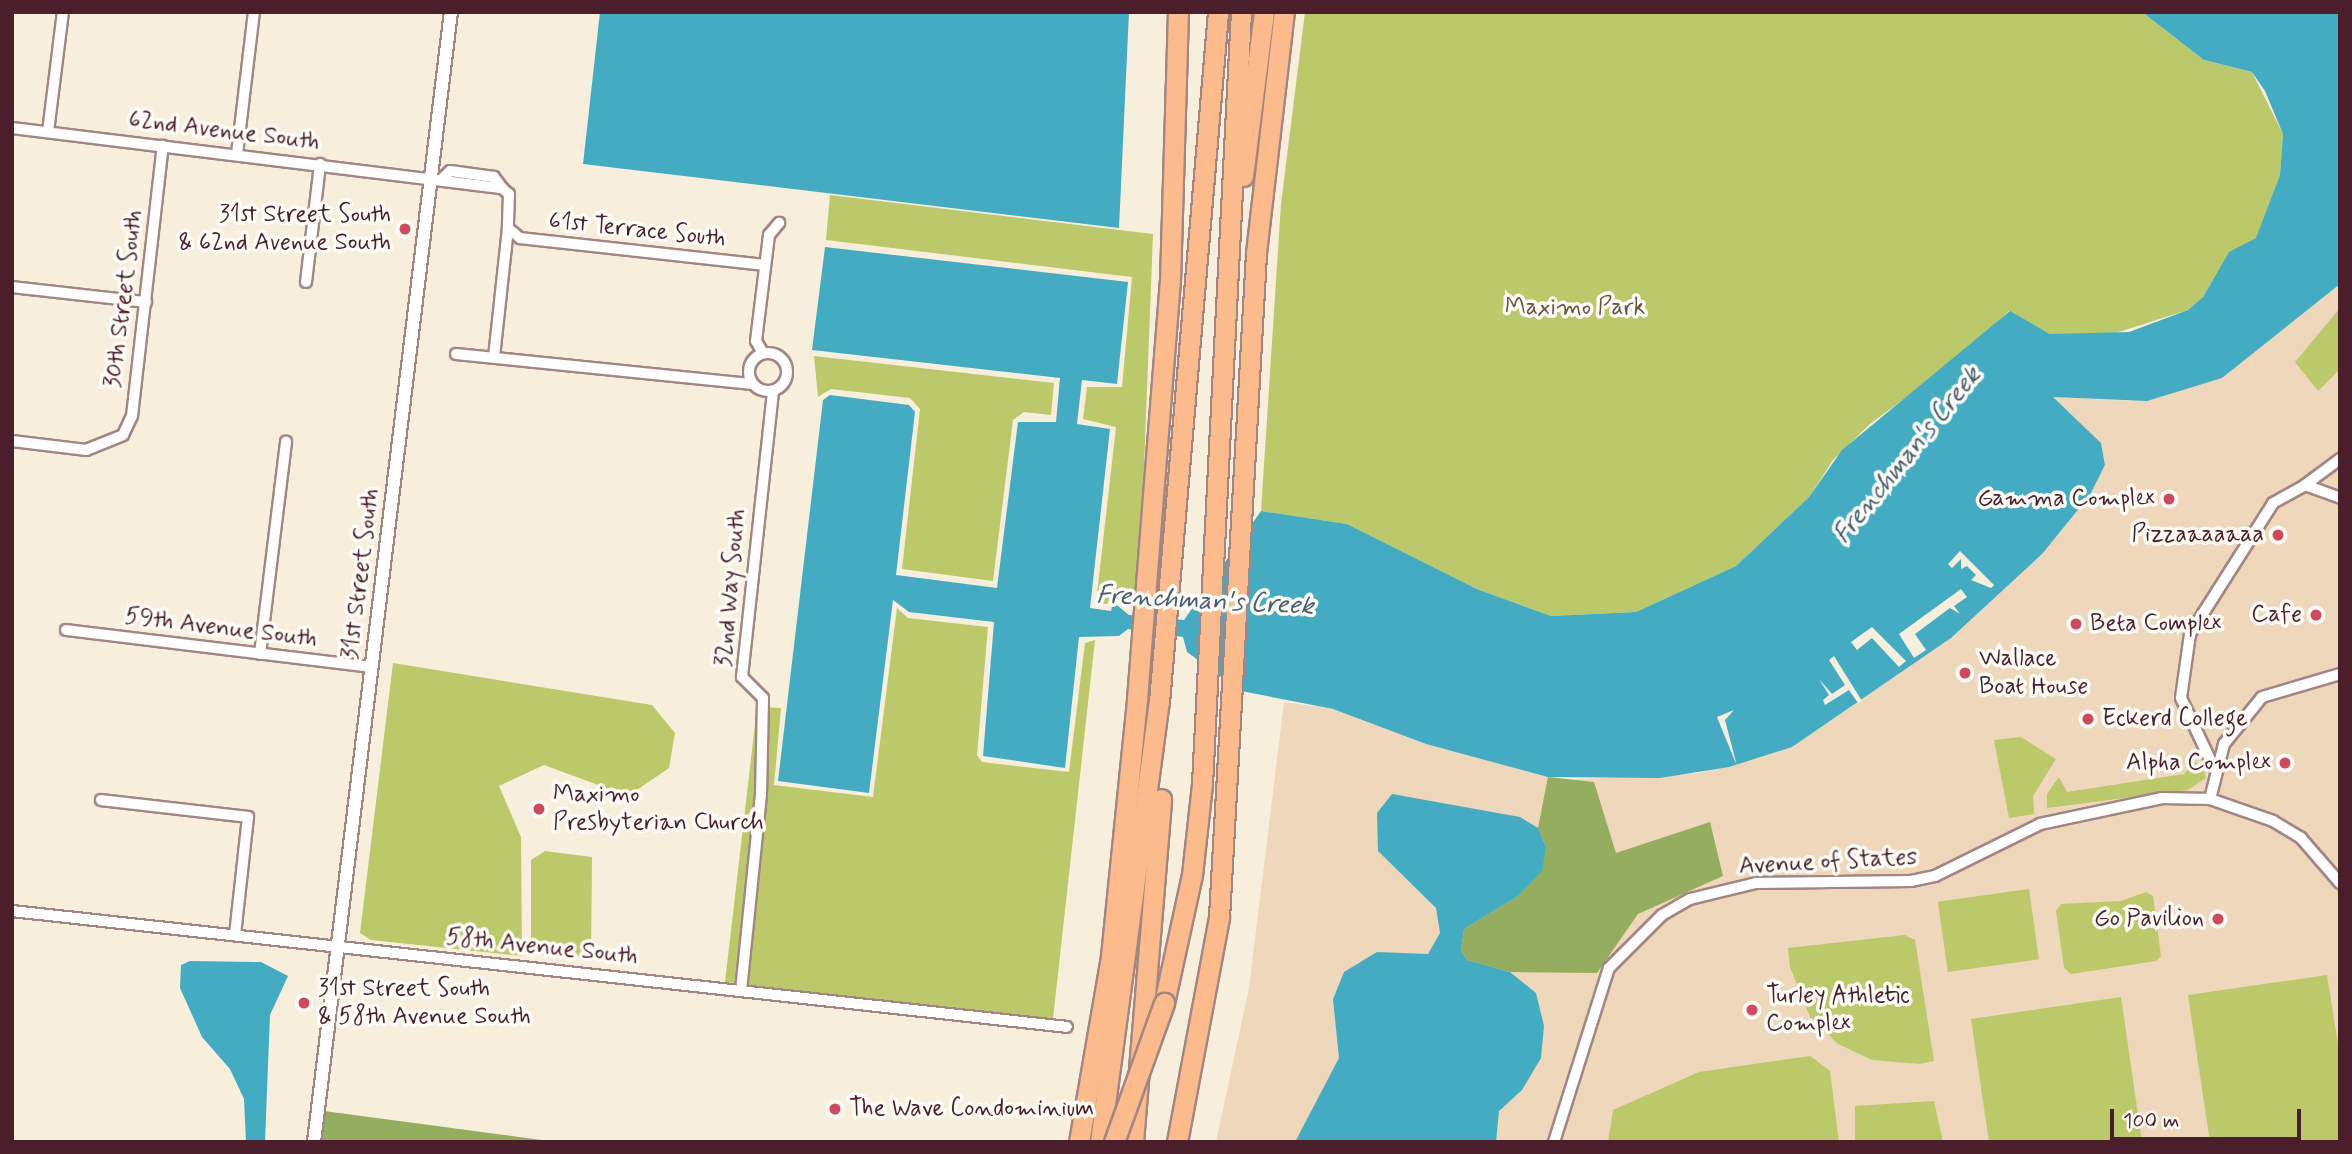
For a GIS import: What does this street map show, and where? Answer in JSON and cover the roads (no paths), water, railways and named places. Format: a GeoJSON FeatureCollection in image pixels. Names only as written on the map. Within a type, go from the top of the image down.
{"type":"FeatureCollection","features":[{"type":"Feature","properties":{"kind":"highway"},"geometry":{"type":"LineString","coordinates":[[1079,1142],[1111,956],[1137,699],[1170,281],[1178,12]]}},
{"type":"Feature","properties":{"kind":"highway"},"geometry":{"type":"LineString","coordinates":[[1100,1142],[1160,702],[1218,12]]}},
{"type":"Feature","properties":{"kind":"highway"},"geometry":{"type":"LineString","coordinates":[[1114,1142],[1164,1003],[1192,875],[1207,717],[1241,12]]}},
{"type":"Feature","properties":{"kind":"highway"},"geometry":{"type":"LineString","coordinates":[[1231,209],[1245,170],[1264,12]]}},
{"type":"Feature","properties":{"kind":"highway"},"geometry":{"type":"LineString","coordinates":[[1177,1142],[1219,917],[1256,253],[1284,12]]}},
{"type":"Feature","properties":{"kind":"highway"},"geometry":{"type":"LineString","coordinates":[[1133,1142],[1162,777],[1157,728]]}},
{"type":"Feature","properties":{"kind":"street"},"geometry":{"type":"LineString","coordinates":[[48,132],[63,12]]}},
{"type":"Feature","properties":{"kind":"street"},"geometry":{"type":"LineString","coordinates":[[237,154],[254,12]]}},
{"type":"Feature","properties":{"kind":"street","name":"31st Street South"},"geometry":{"type":"LineString","coordinates":[[314,1142],[371,667],[437,177],[451,12]]}},
{"type":"Feature","properties":{"kind":"street","name":"62nd Avenue South"},"geometry":{"type":"LineString","coordinates":[[12,128],[437,177]]}},
{"type":"Feature","properties":{"kind":"street","name":"30th Street South"},"geometry":{"type":"LineString","coordinates":[[12,441],[106,447],[123,435],[132,416],[163,146]]}},
{"type":"Feature","properties":{"kind":"street"},"geometry":{"type":"LineString","coordinates":[[306,282],[320,163]]}},
{"type":"Feature","properties":{"kind":"street"},"geometry":{"type":"LineString","coordinates":[[437,177],[449,186],[502,188],[509,194],[508,228],[494,357]]}},
{"type":"Feature","properties":{"kind":"street"},"geometry":{"type":"LineString","coordinates":[[752,384],[751,362],[763,353],[756,341],[769,235],[779,223]]}},
{"type":"Feature","properties":{"kind":"street","name":"61st Terrace South"},"geometry":{"type":"LineString","coordinates":[[508,228],[520,238],[765,265]]}},
{"type":"Feature","properties":{"kind":"street"},"geometry":{"type":"LineString","coordinates":[[12,287],[146,302]]}},
{"type":"Feature","properties":{"kind":"street","name":"32nd Way South"},"geometry":{"type":"LineString","coordinates":[[741,992],[761,795],[763,698],[742,677],[773,391],[785,382],[787,367],[778,355],[763,353]]}},
{"type":"Feature","properties":{"kind":"street"},"geometry":{"type":"LineString","coordinates":[[456,354],[752,384],[773,391]]}},
{"type":"Feature","properties":{"kind":"street"},"geometry":{"type":"LineString","coordinates":[[260,654],[286,442]]}},
{"type":"Feature","properties":{"kind":"street"},"geometry":{"type":"LineString","coordinates":[[2210,799],[2214,768],[2211,755],[2181,698],[2187,642],[2273,503],[2305,485],[2340,458]]}},
{"type":"Feature","properties":{"kind":"street"},"geometry":{"type":"LineString","coordinates":[[2305,485],[2340,498]]}},
{"type":"Feature","properties":{"kind":"street","name":"59th Avenue South"},"geometry":{"type":"LineString","coordinates":[[66,630],[371,667]]}},
{"type":"Feature","properties":{"kind":"street"},"geometry":{"type":"LineString","coordinates":[[2214,768],[2262,697],[2340,674]]}},
{"type":"Feature","properties":{"kind":"street","name":"Avenue of States"},"geometry":{"type":"LineString","coordinates":[[1554,1142],[1609,968],[1662,915],[1690,899],[1756,883],[1911,881],[1935,876],[2040,824],[2101,807],[2210,799],[2244,808],[2301,838],[2340,883]]}},
{"type":"Feature","properties":{"kind":"street"},"geometry":{"type":"LineString","coordinates":[[101,800],[248,817],[234,935]]}},
{"type":"Feature","properties":{"kind":"street","name":"58th Avenue South"},"geometry":{"type":"LineString","coordinates":[[12,911],[1067,1027]]}},
{"type":"Feature","properties":{"kind":"water"},"geometry":{"type":"Polygon","coordinates":[[[600,12],[1129,12],[1119,228],[583,164],[600,12]]]}},
{"type":"Feature","properties":{"kind":"water","name":"Frenchman's Creek"},"geometry":{"type":"Polygon","coordinates":[[[2142,12],[2340,12],[2340,284],[2222,378],[2147,401],[2053,397],[2101,443],[2105,465],[2090,495],[2042,554],[1951,638],[1792,747],[1729,767],[1660,778],[1548,777],[1426,744],[1333,709],[1241,691],[1187,652],[1183,637],[1128,629],[1119,636],[1079,637],[1065,768],[983,756],[994,622],[909,612],[893,600],[869,793],[778,781],[823,400],[830,395],[909,405],[915,412],[896,575],[997,588],[1018,422],[1056,422],[1060,378],[812,350],[825,247],[1128,282],[1117,384],[1082,380],[1077,424],[1110,429],[1090,608],[1111,611],[1113,602],[1129,615],[1184,620],[1261,511],[1347,524],[1477,589],[1551,616],[1636,612],[1736,566],[1809,497],[1842,450],[2010,311],[2050,334],[2129,332],[2188,310],[2203,297],[2229,252],[2256,238],[2280,175],[2283,134],[2265,91],[2252,72],[2204,60],[2142,12]]]}},
{"type":"Feature","properties":{"kind":"water"},"geometry":{"type":"Polygon","coordinates":[[[1392,794],[1520,817],[1538,828],[1546,847],[1542,871],[1518,896],[1464,929],[1461,951],[1467,960],[1510,972],[1536,993],[1544,1026],[1541,1058],[1522,1090],[1499,1111],[1496,1142],[1295,1142],[1339,1058],[1333,999],[1344,972],[1377,952],[1428,954],[1440,933],[1436,908],[1378,851],[1377,813],[1392,794]]]}},
{"type":"Feature","properties":{"kind":"water"},"geometry":{"type":"Polygon","coordinates":[[[190,961],[261,962],[288,976],[270,1015],[265,1142],[246,1142],[244,1099],[230,1069],[202,1037],[180,988],[181,965],[190,961]]]}},
{"type":"Feature","properties":{"kind":"place","name":"31st Street South & 62nd Avenue South"},"geometry":{"type":"Point","coordinates":[405,229]}},
{"type":"Feature","properties":{"kind":"place","name":"Gamma Complex"},"geometry":{"type":"Point","coordinates":[2169,499]}},
{"type":"Feature","properties":{"kind":"place","name":"Pizzaaaaaaa"},"geometry":{"type":"Point","coordinates":[2278,535]}},
{"type":"Feature","properties":{"kind":"place","name":"Cafe"},"geometry":{"type":"Point","coordinates":[2316,615]}},
{"type":"Feature","properties":{"kind":"place","name":"Beta Complex"},"geometry":{"type":"Point","coordinates":[2076,624]}},
{"type":"Feature","properties":{"kind":"place","name":"Wallace Boat House"},"geometry":{"type":"Point","coordinates":[1965,673]}},
{"type":"Feature","properties":{"kind":"place","name":"Eckerd College"},"geometry":{"type":"Point","coordinates":[2088,719]}},
{"type":"Feature","properties":{"kind":"place","name":"Alpha Complex"},"geometry":{"type":"Point","coordinates":[2285,763]}},
{"type":"Feature","properties":{"kind":"place","name":"Maximo Presbyterian Church"},"geometry":{"type":"Point","coordinates":[539,809]}},
{"type":"Feature","properties":{"kind":"place","name":"Go Pavilion"},"geometry":{"type":"Point","coordinates":[2218,919]}},
{"type":"Feature","properties":{"kind":"place","name":"31st Street South & 58th Avenue South"},"geometry":{"type":"Point","coordinates":[304,1003]}},
{"type":"Feature","properties":{"kind":"place","name":"Turley Athletic Complex"},"geometry":{"type":"Point","coordinates":[1752,1010]}},
{"type":"Feature","properties":{"kind":"place","name":"The Wave Condominium"},"geometry":{"type":"Point","coordinates":[835,1109]}},
{"type":"Feature","properties":{"kind":"park label","name":"Maximo Park"},"geometry":{"type":"Point","coordinates":[1575,308]}}]}
